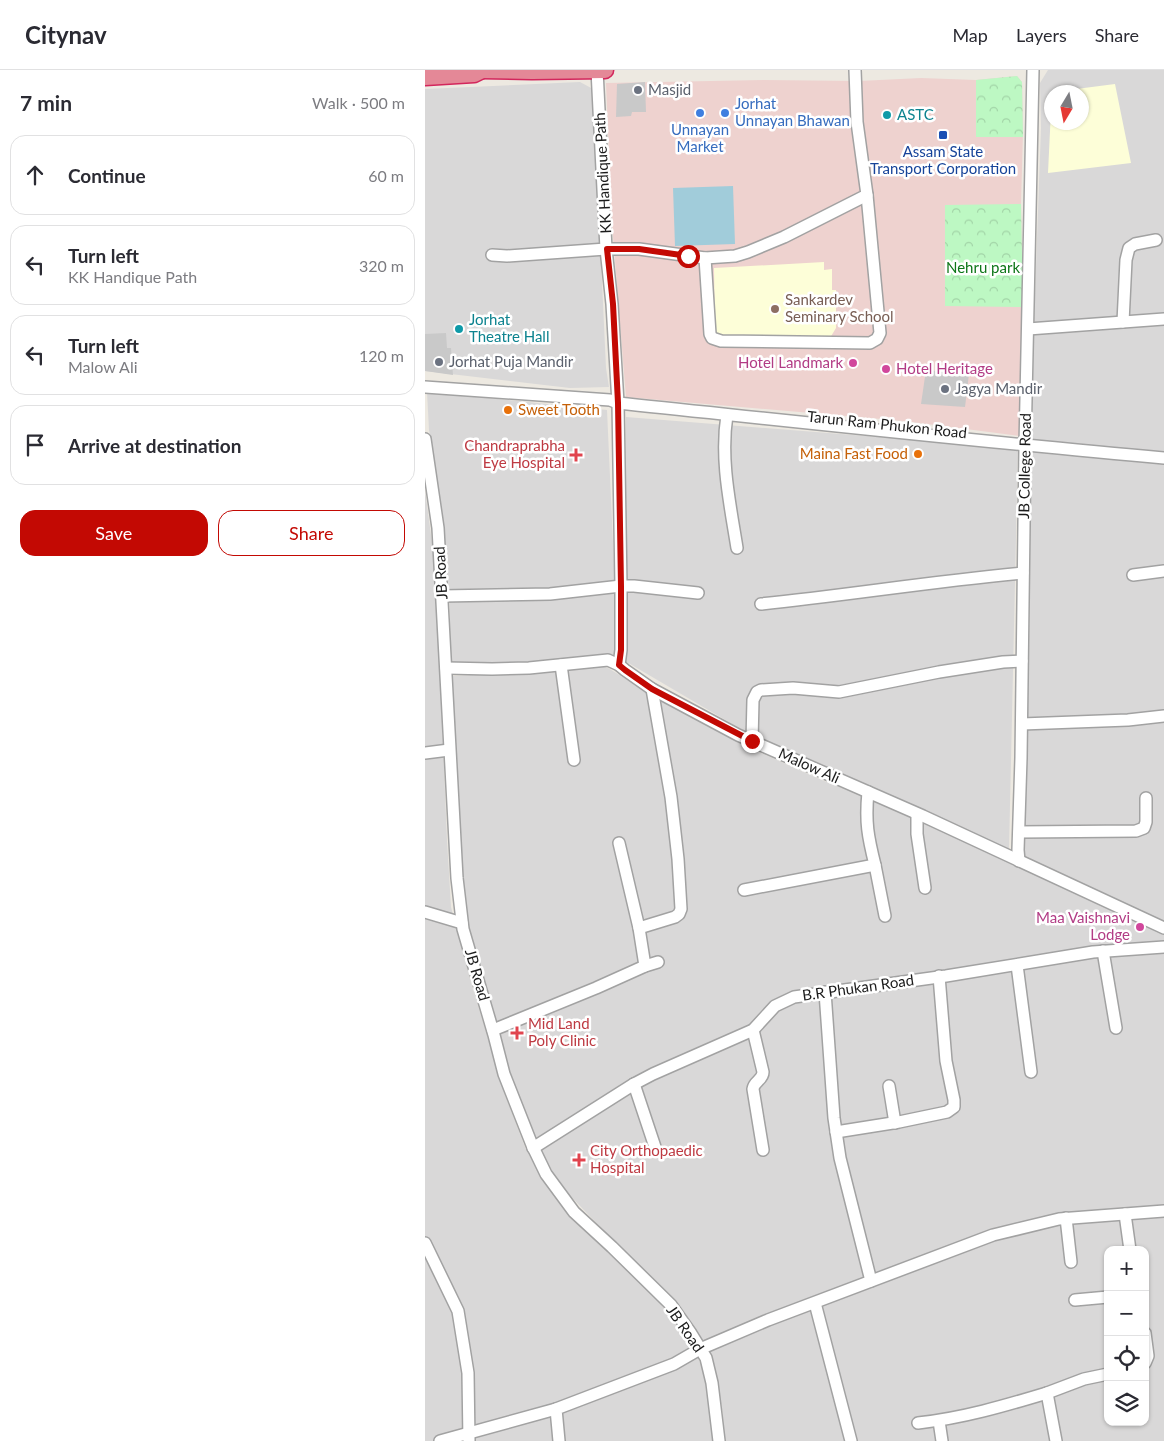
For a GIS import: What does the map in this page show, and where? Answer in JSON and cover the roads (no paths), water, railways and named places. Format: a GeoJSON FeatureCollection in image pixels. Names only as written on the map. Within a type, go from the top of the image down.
{"type":"FeatureCollection","features":[{"type":"Feature","properties":{"kind":"highway"},"geometry":{"type":"LineString","coordinates":[[425,77],[475,74],[481,70],[605,70]]}},
{"type":"Feature","properties":{"kind":"street","name":"KK Handique Path"},"geometry":{"type":"LineString","coordinates":[[597,70],[607,249],[613,304],[621,586],[621,650],[619,665]]}},
{"type":"Feature","properties":{"kind":"street"},"geometry":{"type":"LineString","coordinates":[[705,258],[710,334],[715,340],[730,342],[870,343],[877,339],[880,333],[867,194],[857,122],[855,70]]}},
{"type":"Feature","properties":{"kind":"street","name":"JB College Road"},"geometry":{"type":"LineString","coordinates":[[1019,861],[1033,70]]}},
{"type":"Feature","properties":{"kind":"street"},"geometry":{"type":"LineString","coordinates":[[492,255],[507,256],[607,249],[639,249],[705,258],[735,256],[784,237],[867,194]]}},
{"type":"Feature","properties":{"kind":"street"},"geometry":{"type":"LineString","coordinates":[[1123,322],[1129,248],[1135,244],[1156,240]]}},
{"type":"Feature","properties":{"kind":"street"},"geometry":{"type":"LineString","coordinates":[[1028,329],[1164,319]]}},
{"type":"Feature","properties":{"kind":"street","name":"Tarun Ram Phukon Road"},"geometry":{"type":"LineString","coordinates":[[425,388],[615,400],[1164,458]]}},
{"type":"Feature","properties":{"kind":"street","name":"Tarun Ram Phukon Road"},"geometry":{"type":"LineString","coordinates":[[615,400],[727,415],[1025,442],[1164,452]]}},
{"type":"Feature","properties":{"kind":"street"},"geometry":{"type":"LineString","coordinates":[[727,415],[725,432],[727,485],[737,548]]}},
{"type":"Feature","properties":{"kind":"street","name":"JB Road"},"geometry":{"type":"LineString","coordinates":[[425,445],[438,528],[449,750],[457,878],[462,923],[504,1074],[533,1148],[546,1174],[575,1212],[671,1305],[706,1358],[712,1383],[719,1441]]}},
{"type":"Feature","properties":{"kind":"street"},"geometry":{"type":"LineString","coordinates":[[1133,576],[1164,571]]}},
{"type":"Feature","properties":{"kind":"street"},"geometry":{"type":"LineString","coordinates":[[761,604],[976,577],[1023,573]]}},
{"type":"Feature","properties":{"kind":"street"},"geometry":{"type":"LineString","coordinates":[[442,596],[549,594],[621,586],[698,593]]}},
{"type":"Feature","properties":{"kind":"street","name":"Malow Ali"},"geometry":{"type":"LineString","coordinates":[[446,668],[529,668],[608,660],[619,665],[652,689],[752,741],[917,814],[1164,928]]}},
{"type":"Feature","properties":{"kind":"street"},"geometry":{"type":"LineString","coordinates":[[752,741],[753,700],[757,692],[761,690],[793,688],[839,692],[939,672],[1003,662],[1022,661]]}},
{"type":"Feature","properties":{"kind":"street"},"geometry":{"type":"LineString","coordinates":[[561,665],[574,760]]}},
{"type":"Feature","properties":{"kind":"street"},"geometry":{"type":"LineString","coordinates":[[639,928],[675,917],[681,909],[671,796],[652,689]]}},
{"type":"Feature","properties":{"kind":"street"},"geometry":{"type":"LineString","coordinates":[[1022,724],[1128,720],[1164,716]]}},
{"type":"Feature","properties":{"kind":"street"},"geometry":{"type":"LineString","coordinates":[[425,753],[449,750]]}},
{"type":"Feature","properties":{"kind":"street"},"geometry":{"type":"LineString","coordinates":[[868,792],[867,828],[885,916]]}},
{"type":"Feature","properties":{"kind":"street"},"geometry":{"type":"LineString","coordinates":[[1019,832],[1116,832],[1141,830],[1146,826],[1147,822],[1146,798]]}},
{"type":"Feature","properties":{"kind":"street"},"geometry":{"type":"LineString","coordinates":[[917,814],[917,834],[925,888]]}},
{"type":"Feature","properties":{"kind":"street"},"geometry":{"type":"LineString","coordinates":[[619,843],[639,928],[645,966]]}},
{"type":"Feature","properties":{"kind":"street"},"geometry":{"type":"LineString","coordinates":[[744,890],[875,865]]}},
{"type":"Feature","properties":{"kind":"street"},"geometry":{"type":"LineString","coordinates":[[425,912],[462,923]]}},
{"type":"Feature","properties":{"kind":"street","name":"B.R Phukan Road"},"geometry":{"type":"LineString","coordinates":[[533,1148],[634,1084],[753,1030],[775,1006],[793,997],[1103,951],[1164,947]]}},
{"type":"Feature","properties":{"kind":"street"},"geometry":{"type":"LineString","coordinates":[[1103,951],[1116,1028]]}},
{"type":"Feature","properties":{"kind":"street"},"geometry":{"type":"LineString","coordinates":[[493,1030],[658,962]]}},
{"type":"Feature","properties":{"kind":"street"},"geometry":{"type":"LineString","coordinates":[[1017,965],[1031,1072]]}},
{"type":"Feature","properties":{"kind":"street"},"geometry":{"type":"LineString","coordinates":[[836,1132],[895,1123],[947,1112],[953,1107],[954,1100],[946,1061],[939,976]]}},
{"type":"Feature","properties":{"kind":"street"},"geometry":{"type":"LineString","coordinates":[[825,992],[830,1070],[840,1158],[871,1281]]}},
{"type":"Feature","properties":{"kind":"street"},"geometry":{"type":"LineString","coordinates":[[753,1030],[763,1072],[762,1078],[754,1085],[753,1089],[763,1150]]}},
{"type":"Feature","properties":{"kind":"street"},"geometry":{"type":"LineString","coordinates":[[634,1084],[656,1150]]}},
{"type":"Feature","properties":{"kind":"street"},"geometry":{"type":"LineString","coordinates":[[889,1086],[895,1123]]}},
{"type":"Feature","properties":{"kind":"street"},"geometry":{"type":"LineString","coordinates":[[440,1441],[470,1436],[556,1409],[674,1364],[700,1349],[768,1320],[993,1234],[1066,1218],[1164,1211]]}},
{"type":"Feature","properties":{"kind":"street"},"geometry":{"type":"LineString","coordinates":[[1125,1214],[1130,1246]]}},
{"type":"Feature","properties":{"kind":"street"},"geometry":{"type":"LineString","coordinates":[[1066,1218],[1071,1262]]}},
{"type":"Feature","properties":{"kind":"street"},"geometry":{"type":"LineString","coordinates":[[425,1243],[458,1311],[468,1373],[470,1436]]}},
{"type":"Feature","properties":{"kind":"street"},"geometry":{"type":"LineString","coordinates":[[1075,1300],[1104,1297]]}},
{"type":"Feature","properties":{"kind":"street"},"geometry":{"type":"LineString","coordinates":[[815,1303],[851,1441]]}},
{"type":"Feature","properties":{"kind":"street"},"geometry":{"type":"LineString","coordinates":[[918,1423],[939,1421],[994,1409],[1047,1393],[1084,1379],[1104,1375]]}},
{"type":"Feature","properties":{"kind":"street"},"geometry":{"type":"LineString","coordinates":[[1047,1393],[1056,1441]]}},
{"type":"Feature","properties":{"kind":"street"},"geometry":{"type":"LineString","coordinates":[[556,1409],[559,1441]]}},
{"type":"Feature","properties":{"kind":"street"},"geometry":{"type":"LineString","coordinates":[[939,1421],[942,1441]]}},
{"type":"Feature","properties":{"kind":"water"},"geometry":{"type":"Polygon","coordinates":[[[733,186],[735,244],[675,246],[673,188],[733,186]]]}},
{"type":"Feature","properties":{"kind":"place","name":"Masjid"},"geometry":{"type":"Point","coordinates":[638,90]}},
{"type":"Feature","properties":{"kind":"place","name":"Unnayan Market"},"geometry":{"type":"Point","coordinates":[700,113]}},
{"type":"Feature","properties":{"kind":"place","name":"Jorhat Unnayan Bhawan"},"geometry":{"type":"Point","coordinates":[725,113]}},
{"type":"Feature","properties":{"kind":"place","name":"ASTC"},"geometry":{"type":"Point","coordinates":[887,115]}},
{"type":"Feature","properties":{"kind":"place","name":"Assam State Transport Corporation"},"geometry":{"type":"Point","coordinates":[943,135]}},
{"type":"Feature","properties":{"kind":"place","name":"Sankardev Seminary School"},"geometry":{"type":"Point","coordinates":[775,309]}},
{"type":"Feature","properties":{"kind":"place","name":"Jorhat Theatre Hall"},"geometry":{"type":"Point","coordinates":[459,329]}},
{"type":"Feature","properties":{"kind":"place","name":"Jorhat Puja Mandir"},"geometry":{"type":"Point","coordinates":[439,362]}},
{"type":"Feature","properties":{"kind":"place","name":"Hotel Landmark"},"geometry":{"type":"Point","coordinates":[853,363]}},
{"type":"Feature","properties":{"kind":"place","name":"Hotel Heritage"},"geometry":{"type":"Point","coordinates":[886,369]}},
{"type":"Feature","properties":{"kind":"place","name":"Jagya Mandir"},"geometry":{"type":"Point","coordinates":[945,389]}},
{"type":"Feature","properties":{"kind":"place","name":"Sweet Tooth"},"geometry":{"type":"Point","coordinates":[508,410]}},
{"type":"Feature","properties":{"kind":"place","name":"Maina Fast Food"},"geometry":{"type":"Point","coordinates":[918,454]}},
{"type":"Feature","properties":{"kind":"place","name":"Chandraprabha Eye Hospital"},"geometry":{"type":"Point","coordinates":[576,455]}},
{"type":"Feature","properties":{"kind":"place","name":"Maa Vaishnavi Lodge"},"geometry":{"type":"Point","coordinates":[1140,927]}},
{"type":"Feature","properties":{"kind":"place","name":"Mid Land Poly Clinic"},"geometry":{"type":"Point","coordinates":[517,1033]}},
{"type":"Feature","properties":{"kind":"place","name":"City Orthopaedic Hospital"},"geometry":{"type":"Point","coordinates":[579,1160]}},
{"type":"Feature","properties":{"kind":"park label","name":"Nehru park"},"geometry":{"type":"Point","coordinates":[983,268]}}]}
